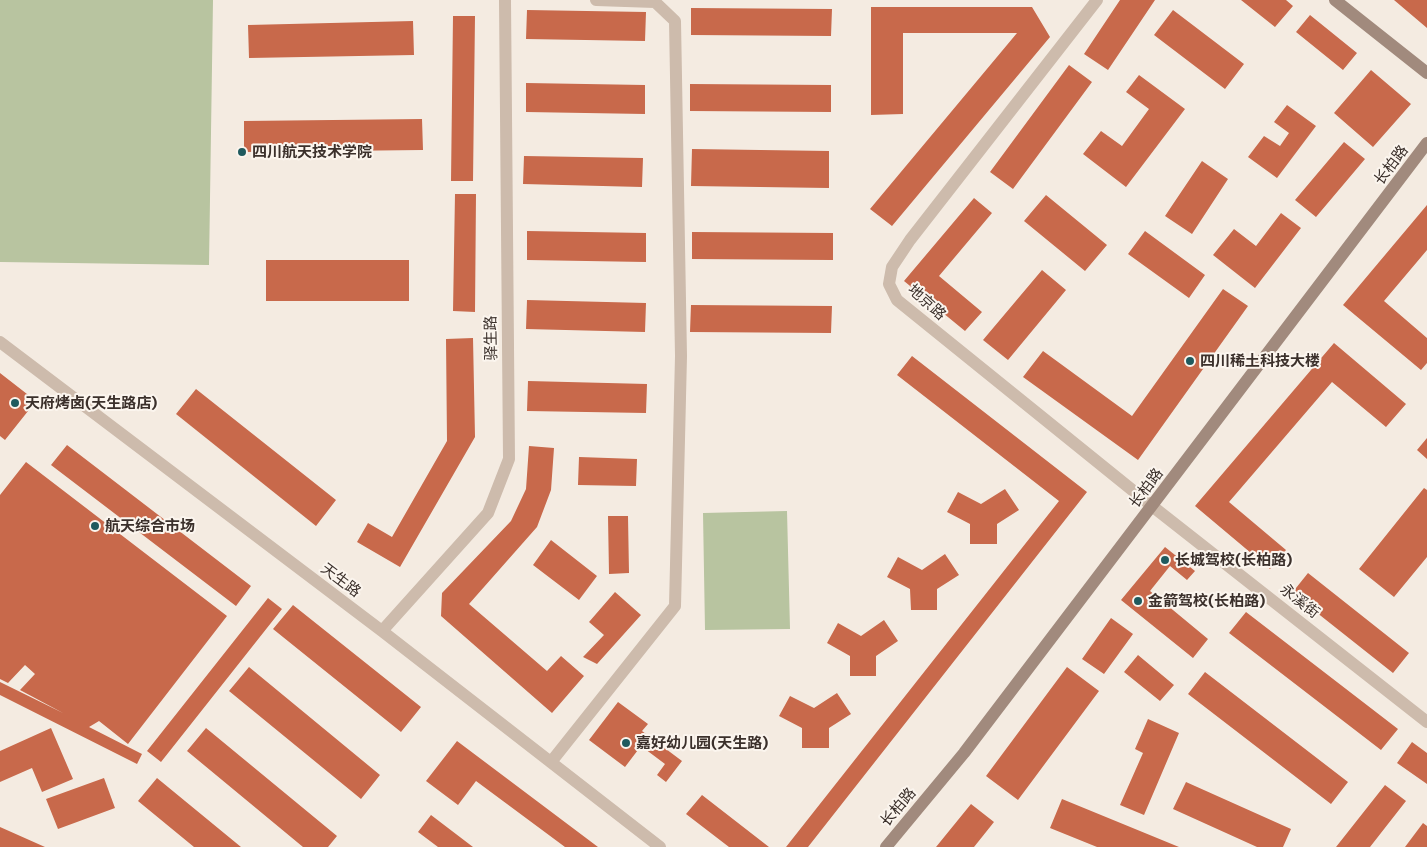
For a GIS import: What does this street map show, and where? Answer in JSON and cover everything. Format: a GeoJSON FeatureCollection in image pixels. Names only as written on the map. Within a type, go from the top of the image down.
{"type":"FeatureCollection","features":[{"type":"Feature","properties":{"kind":"street","name":"驿生路"},"geometry":{"type":"LineString","coordinates":[[382,630],[488,513],[509,459],[504,0]]}},
{"type":"Feature","properties":{"kind":"street"},"geometry":{"type":"LineString","coordinates":[[551,762],[674,606],[681,356],[674,21],[655,2],[596,0]]}},
{"type":"Feature","properties":{"kind":"street","name":"地京路"},"geometry":{"type":"LineString","coordinates":[[1097,0],[910,240],[892,267],[889,284],[897,300],[1152,506]]}},
{"type":"Feature","properties":{"kind":"street"},"geometry":{"type":"LineString","coordinates":[[1335,0],[1427,73]]}},
{"type":"Feature","properties":{"kind":"street","name":"长柏路"},"geometry":{"type":"LineString","coordinates":[[886,847],[964,753],[1427,143]]}},
{"type":"Feature","properties":{"kind":"street","name":"天生路"},"geometry":{"type":"LineString","coordinates":[[0,342],[382,630],[660,847]]}},
{"type":"Feature","properties":{"kind":"street","name":"永溪街"},"geometry":{"type":"LineString","coordinates":[[1152,506],[1427,722]]}},
{"type":"Feature","properties":{"kind":"green space"},"geometry":{"type":"Polygon","coordinates":[[[0,0],[213,0],[209,265],[0,262],[0,0]]]}},
{"type":"Feature","properties":{"kind":"green space"},"geometry":{"type":"Polygon","coordinates":[[[787,511],[790,629],[705,630],[703,513],[787,511]]]}},
{"type":"Feature","properties":{"kind":"building"},"geometry":{"type":"Polygon","coordinates":[[[1120,0],[1155,0],[1108,70],[1084,54],[1120,0]]]}},
{"type":"Feature","properties":{"kind":"building"},"geometry":{"type":"Polygon","coordinates":[[[1241,0],[1286,0],[1293,6],[1275,27],[1241,0]]]}},
{"type":"Feature","properties":{"kind":"building"},"geometry":{"type":"Polygon","coordinates":[[[1394,0],[1427,0],[1427,28],[1394,0]]]}},
{"type":"Feature","properties":{"kind":"building"},"geometry":{"type":"Polygon","coordinates":[[[871,7],[1032,7],[1050,37],[892,226],[870,209],[1017,33],[903,33],[903,114],[871,115],[871,7]]]}},
{"type":"Feature","properties":{"kind":"building"},"geometry":{"type":"Polygon","coordinates":[[[691,8],[832,9],[831,36],[691,35],[691,8]]]}},
{"type":"Feature","properties":{"kind":"building"},"geometry":{"type":"Polygon","coordinates":[[[527,10],[646,12],[645,41],[526,39],[527,10]]]}},
{"type":"Feature","properties":{"kind":"building"},"geometry":{"type":"Polygon","coordinates":[[[1173,10],[1244,64],[1225,89],[1154,35],[1173,10]]]}},
{"type":"Feature","properties":{"kind":"building"},"geometry":{"type":"Polygon","coordinates":[[[1310,15],[1357,53],[1343,70],[1296,32],[1310,15]]]}},
{"type":"Feature","properties":{"kind":"building"},"geometry":{"type":"Polygon","coordinates":[[[453,16],[475,16],[473,181],[451,181],[453,16]]]}},
{"type":"Feature","properties":{"kind":"building"},"geometry":{"type":"Polygon","coordinates":[[[413,21],[414,55],[249,58],[248,25],[413,21]]]}},
{"type":"Feature","properties":{"kind":"building"},"geometry":{"type":"Polygon","coordinates":[[[1069,65],[1092,82],[1013,189],[990,172],[1069,65]]]}},
{"type":"Feature","properties":{"kind":"building"},"geometry":{"type":"Polygon","coordinates":[[[1371,70],[1411,104],[1373,147],[1334,113],[1371,70]]]}},
{"type":"Feature","properties":{"kind":"building"},"geometry":{"type":"Polygon","coordinates":[[[1139,75],[1185,109],[1126,187],[1083,154],[1101,131],[1122,146],[1149,109],[1126,92],[1139,75]]]}},
{"type":"Feature","properties":{"kind":"building"},"geometry":{"type":"Polygon","coordinates":[[[526,83],[645,85],[645,114],[526,112],[526,83]]]}},
{"type":"Feature","properties":{"kind":"building"},"geometry":{"type":"Polygon","coordinates":[[[690,84],[831,85],[831,112],[690,111],[690,84]]]}},
{"type":"Feature","properties":{"kind":"building"},"geometry":{"type":"Polygon","coordinates":[[[1287,105],[1316,126],[1277,178],[1248,157],[1264,136],[1280,146],[1289,133],[1274,122],[1287,105]]]}},
{"type":"Feature","properties":{"kind":"building"},"geometry":{"type":"Polygon","coordinates":[[[422,119],[423,150],[244,152],[244,121],[422,119]]]}},
{"type":"Feature","properties":{"kind":"building"},"geometry":{"type":"Polygon","coordinates":[[[1344,142],[1365,159],[1316,217],[1295,200],[1344,142]]]}},
{"type":"Feature","properties":{"kind":"building"},"geometry":{"type":"Polygon","coordinates":[[[692,149],[829,151],[829,188],[691,186],[692,149]]]}},
{"type":"Feature","properties":{"kind":"building"},"geometry":{"type":"Polygon","coordinates":[[[524,156],[643,158],[642,187],[523,184],[524,156]]]}},
{"type":"Feature","properties":{"kind":"building"},"geometry":{"type":"Polygon","coordinates":[[[1202,161],[1228,179],[1192,234],[1165,216],[1202,161]]]}},
{"type":"Feature","properties":{"kind":"building"},"geometry":{"type":"Polygon","coordinates":[[[455,194],[476,194],[475,312],[453,311],[455,194]]]}},
{"type":"Feature","properties":{"kind":"building"},"geometry":{"type":"Polygon","coordinates":[[[1046,195],[1107,245],[1085,271],[1024,221],[1046,195]]]}},
{"type":"Feature","properties":{"kind":"building"},"geometry":{"type":"Polygon","coordinates":[[[974,198],[992,213],[939,276],[982,312],[965,331],[904,281],[974,198]]]}},
{"type":"Feature","properties":{"kind":"building"},"geometry":{"type":"Polygon","coordinates":[[[1427,205],[1427,250],[1384,301],[1427,338],[1427,363],[1421,370],[1343,305],[1427,205]]]}},
{"type":"Feature","properties":{"kind":"building"},"geometry":{"type":"Polygon","coordinates":[[[1281,213],[1301,228],[1255,288],[1213,255],[1234,229],[1256,246],[1281,213]]]}},
{"type":"Feature","properties":{"kind":"building"},"geometry":{"type":"Polygon","coordinates":[[[527,231],[646,233],[646,262],[527,260],[527,231]]]}},
{"type":"Feature","properties":{"kind":"building"},"geometry":{"type":"Polygon","coordinates":[[[1145,231],[1205,275],[1189,298],[1128,254],[1145,231]]]}},
{"type":"Feature","properties":{"kind":"building"},"geometry":{"type":"Polygon","coordinates":[[[692,232],[833,233],[833,260],[692,259],[692,232]]]}},
{"type":"Feature","properties":{"kind":"building"},"geometry":{"type":"Polygon","coordinates":[[[266,260],[409,260],[409,301],[266,301],[266,260]]]}},
{"type":"Feature","properties":{"kind":"building"},"geometry":{"type":"Polygon","coordinates":[[[1042,270],[1066,290],[1008,360],[983,340],[1042,270]]]}},
{"type":"Feature","properties":{"kind":"building"},"geometry":{"type":"Polygon","coordinates":[[[1223,289],[1248,306],[1138,460],[1023,377],[1043,351],[1132,416],[1223,289]]]}},
{"type":"Feature","properties":{"kind":"building"},"geometry":{"type":"Polygon","coordinates":[[[527,300],[646,303],[645,332],[526,329],[527,300]]]}},
{"type":"Feature","properties":{"kind":"building"},"geometry":{"type":"Polygon","coordinates":[[[691,305],[832,306],[831,333],[690,332],[691,305]]]}},
{"type":"Feature","properties":{"kind":"building"},"geometry":{"type":"Polygon","coordinates":[[[473,338],[475,437],[400,567],[357,542],[368,523],[392,537],[447,441],[446,339],[473,338]]]}},
{"type":"Feature","properties":{"kind":"building"},"geometry":{"type":"Polygon","coordinates":[[[1334,343],[1406,404],[1386,427],[1332,382],[1229,502],[1286,550],[1270,569],[1195,506],[1334,343]]]}},
{"type":"Feature","properties":{"kind":"building"},"geometry":{"type":"Polygon","coordinates":[[[912,356],[1087,492],[808,847],[786,847],[1059,501],[897,375],[912,356]]]}},
{"type":"Feature","properties":{"kind":"building"},"geometry":{"type":"Polygon","coordinates":[[[0,373],[36,401],[5,440],[0,436],[0,373]]]}},
{"type":"Feature","properties":{"kind":"building"},"geometry":{"type":"Polygon","coordinates":[[[528,381],[647,384],[646,413],[527,411],[528,381]]]}},
{"type":"Feature","properties":{"kind":"building"},"geometry":{"type":"Polygon","coordinates":[[[196,389],[336,500],[316,526],[176,414],[196,389]]]}},
{"type":"Feature","properties":{"kind":"building"},"geometry":{"type":"Polygon","coordinates":[[[1427,438],[1427,459],[1417,450],[1427,438]]]}},
{"type":"Feature","properties":{"kind":"building"},"geometry":{"type":"Polygon","coordinates":[[[67,445],[251,586],[236,606],[51,465],[67,445]]]}},
{"type":"Feature","properties":{"kind":"building"},"geometry":{"type":"Polygon","coordinates":[[[529,446],[554,448],[551,490],[537,527],[469,604],[547,671],[561,656],[584,676],[552,713],[441,616],[442,593],[511,521],[526,489],[529,446]]]}},
{"type":"Feature","properties":{"kind":"building"},"geometry":{"type":"Polygon","coordinates":[[[579,457],[637,459],[636,486],[578,485],[579,457]]]}},
{"type":"Feature","properties":{"kind":"building","name":"航天综合市场"},"geometry":{"type":"Polygon","coordinates":[[[26,462],[227,616],[128,744],[99,721],[89,727],[142,754],[137,764],[0,695],[0,682],[63,713],[20,690],[35,674],[25,665],[8,683],[0,679],[0,495],[26,462]]]}},
{"type":"Feature","properties":{"kind":"building"},"geometry":{"type":"Polygon","coordinates":[[[1424,488],[1427,490],[1427,557],[1394,597],[1359,569],[1424,488]]]}},
{"type":"Feature","properties":{"kind":"building"},"geometry":{"type":"Polygon","coordinates":[[[1005,489],[1019,510],[997,524],[997,544],[970,544],[970,524],[947,512],[958,492],[981,504],[1005,489]]]}},
{"type":"Feature","properties":{"kind":"building"},"geometry":{"type":"Polygon","coordinates":[[[608,516],[628,516],[629,573],[609,574],[608,516]]]}},
{"type":"Feature","properties":{"kind":"building"},"geometry":{"type":"Polygon","coordinates":[[[551,540],[597,576],[579,600],[533,565],[551,540]]]}},
{"type":"Feature","properties":{"kind":"building"},"geometry":{"type":"Polygon","coordinates":[[[1165,547],[1195,571],[1187,580],[1170,566],[1150,591],[1208,639],[1193,658],[1121,600],[1165,547]]]}},
{"type":"Feature","properties":{"kind":"building"},"geometry":{"type":"Polygon","coordinates":[[[945,554],[959,575],[937,589],[937,610],[911,610],[910,589],[887,577],[898,557],[922,570],[945,554]]]}},
{"type":"Feature","properties":{"kind":"building"},"geometry":{"type":"Polygon","coordinates":[[[1308,573],[1409,653],[1393,673],[1292,593],[1308,573]]]}},
{"type":"Feature","properties":{"kind":"building"},"geometry":{"type":"Polygon","coordinates":[[[615,592],[641,615],[597,664],[583,657],[604,635],[589,622],[615,592]]]}},
{"type":"Feature","properties":{"kind":"building"},"geometry":{"type":"Polygon","coordinates":[[[268,598],[282,609],[161,762],[147,751],[268,598]]]}},
{"type":"Feature","properties":{"kind":"building"},"geometry":{"type":"Polygon","coordinates":[[[293,605],[421,707],[401,732],[273,629],[293,605]]]}},
{"type":"Feature","properties":{"kind":"building"},"geometry":{"type":"Polygon","coordinates":[[[1246,612],[1398,729],[1381,750],[1229,633],[1246,612]]]}},
{"type":"Feature","properties":{"kind":"building"},"geometry":{"type":"Polygon","coordinates":[[[1111,618],[1133,634],[1104,674],[1082,659],[1111,618]]]}},
{"type":"Feature","properties":{"kind":"building"},"geometry":{"type":"Polygon","coordinates":[[[884,620],[898,641],[876,656],[876,676],[850,676],[850,656],[827,643],[838,623],[861,636],[884,620]]]}},
{"type":"Feature","properties":{"kind":"building"},"geometry":{"type":"Polygon","coordinates":[[[1138,655],[1174,685],[1160,701],[1124,672],[1138,655]]]}},
{"type":"Feature","properties":{"kind":"building"},"geometry":{"type":"Polygon","coordinates":[[[249,667],[380,775],[361,799],[229,691],[249,667]]]}},
{"type":"Feature","properties":{"kind":"building"},"geometry":{"type":"Polygon","coordinates":[[[1067,667],[1099,691],[1018,800],[986,776],[1067,667]]]}},
{"type":"Feature","properties":{"kind":"building"},"geometry":{"type":"Polygon","coordinates":[[[1205,672],[1348,782],[1331,804],[1188,694],[1205,672]]]}},
{"type":"Feature","properties":{"kind":"building"},"geometry":{"type":"Polygon","coordinates":[[[837,693],[851,714],[829,728],[829,748],[802,748],[802,728],[779,716],[790,696],[814,708],[837,693]]]}},
{"type":"Feature","properties":{"kind":"building","name":"嘉好幼儿园(天生路)"},"geometry":{"type":"Polygon","coordinates":[[[618,702],[648,724],[642,731],[682,761],[666,782],[657,775],[665,764],[641,746],[625,767],[589,740],[618,702]]]}},
{"type":"Feature","properties":{"kind":"building"},"geometry":{"type":"Polygon","coordinates":[[[1148,719],[1179,733],[1144,815],[1120,805],[1143,753],[1135,749],[1148,719]]]}},
{"type":"Feature","properties":{"kind":"building"},"geometry":{"type":"Polygon","coordinates":[[[51,728],[73,779],[42,792],[32,768],[0,782],[0,751],[51,728]]]}},
{"type":"Feature","properties":{"kind":"building"},"geometry":{"type":"Polygon","coordinates":[[[206,728],[337,836],[328,847],[303,847],[187,751],[206,728]]]}},
{"type":"Feature","properties":{"kind":"building"},"geometry":{"type":"Polygon","coordinates":[[[457,741],[598,847],[565,847],[476,781],[458,805],[426,781],[457,741]]]}},
{"type":"Feature","properties":{"kind":"building"},"geometry":{"type":"Polygon","coordinates":[[[1412,742],[1427,753],[1427,784],[1397,763],[1412,742]]]}},
{"type":"Feature","properties":{"kind":"building"},"geometry":{"type":"Polygon","coordinates":[[[104,778],[115,808],[58,829],[46,799],[104,778]]]}},
{"type":"Feature","properties":{"kind":"building"},"geometry":{"type":"Polygon","coordinates":[[[157,778],[241,847],[194,847],[138,801],[157,778]]]}},
{"type":"Feature","properties":{"kind":"building"},"geometry":{"type":"Polygon","coordinates":[[[1186,782],[1291,829],[1283,847],[1257,847],[1173,809],[1186,782]]]}},
{"type":"Feature","properties":{"kind":"building"},"geometry":{"type":"Polygon","coordinates":[[[1385,785],[1406,801],[1370,847],[1336,847],[1385,785]]]}},
{"type":"Feature","properties":{"kind":"building"},"geometry":{"type":"Polygon","coordinates":[[[702,795],[769,847],[729,847],[686,814],[702,795]]]}},
{"type":"Feature","properties":{"kind":"building"},"geometry":{"type":"Polygon","coordinates":[[[1062,799],[1179,847],[1097,847],[1050,828],[1062,799]]]}},
{"type":"Feature","properties":{"kind":"building"},"geometry":{"type":"Polygon","coordinates":[[[971,804],[994,822],[974,847],[936,847],[971,804]]]}},
{"type":"Feature","properties":{"kind":"building"},"geometry":{"type":"Polygon","coordinates":[[[431,815],[473,847],[438,847],[418,832],[431,815]]]}},
{"type":"Feature","properties":{"kind":"building"},"geometry":{"type":"Polygon","coordinates":[[[1423,823],[1427,826],[1427,847],[1405,847],[1423,823]]]}},
{"type":"Feature","properties":{"kind":"building"},"geometry":{"type":"Polygon","coordinates":[[[0,827],[45,847],[0,847],[0,827]]]}},
{"type":"Feature","properties":{"kind":"place","name":"四川航天技术学院"},"geometry":{"type":"Point","coordinates":[242,152]}},
{"type":"Feature","properties":{"kind":"place","name":"四川稀土科技大楼"},"geometry":{"type":"Point","coordinates":[1190,361]}},
{"type":"Feature","properties":{"kind":"place","name":"天府烤卤(天生路店)"},"geometry":{"type":"Point","coordinates":[15,403]}},
{"type":"Feature","properties":{"kind":"place","name":"航天综合市场"},"geometry":{"type":"Point","coordinates":[95,526]}},
{"type":"Feature","properties":{"kind":"place","name":"长城驾校(长柏路)"},"geometry":{"type":"Point","coordinates":[1165,560]}},
{"type":"Feature","properties":{"kind":"place","name":"金箭驾校(长柏路)"},"geometry":{"type":"Point","coordinates":[1138,601]}},
{"type":"Feature","properties":{"kind":"place","name":"嘉好幼儿园(天生路)"},"geometry":{"type":"Point","coordinates":[626,743]}}]}
